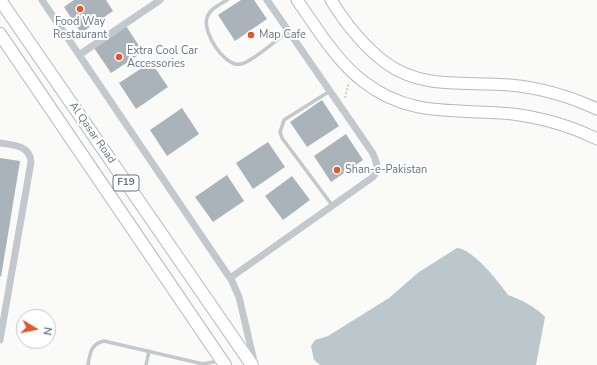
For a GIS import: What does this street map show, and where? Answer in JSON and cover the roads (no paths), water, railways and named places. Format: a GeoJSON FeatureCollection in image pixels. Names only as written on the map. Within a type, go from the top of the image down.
{"type":"FeatureCollection","features":[{"type":"Feature","properties":{"kind":"main road","name":"Al Qasar Road"},"geometry":{"type":"LineString","coordinates":[[0,0],[252,365]]}},
{"type":"Feature","properties":{"kind":"main road","name":"Al Qasar Road"},"geometry":{"type":"LineString","coordinates":[[0,34],[223,362]]}},
{"type":"Feature","properties":{"kind":"street"},"geometry":{"type":"LineString","coordinates":[[42,0],[230,278],[239,297],[255,365]]}},
{"type":"Feature","properties":{"kind":"street"},"geometry":{"type":"LineString","coordinates":[[79,55],[160,0]]}},
{"type":"Feature","properties":{"kind":"street"},"geometry":{"type":"LineString","coordinates":[[230,278],[373,177],[377,167],[372,152],[267,0]]}},
{"type":"Feature","properties":{"kind":"street"},"geometry":{"type":"LineString","coordinates":[[297,0],[330,46],[355,74],[365,82],[399,102],[440,112],[479,112],[532,118],[556,123],[597,139]]}},
{"type":"Feature","properties":{"kind":"street"},"geometry":{"type":"LineString","coordinates":[[331,0],[363,43],[387,64],[404,73],[419,78],[453,84],[507,84],[526,87],[566,96],[597,109]]}},
{"type":"Feature","properties":{"kind":"street"},"geometry":{"type":"LineString","coordinates":[[0,143],[25,149],[30,154],[31,162],[0,340]]}},
{"type":"Feature","properties":{"kind":"lane"},"geometry":{"type":"LineString","coordinates":[[227,0],[211,10],[206,24],[208,33],[228,62],[237,65],[247,62],[288,31]]}},
{"type":"Feature","properties":{"kind":"lane"},"geometry":{"type":"LineString","coordinates":[[330,91],[284,120],[280,132],[282,138],[332,205]]}},
{"type":"Feature","properties":{"kind":"lane"},"geometry":{"type":"LineString","coordinates":[[88,365],[91,350],[94,345],[104,341],[203,364],[223,362]]}},
{"type":"Feature","properties":{"kind":"lane"},"geometry":{"type":"LineString","coordinates":[[146,365],[149,351]]}},
{"type":"Feature","properties":{"kind":"place","name":"Food Way Restaurant"},"geometry":{"type":"Point","coordinates":[80,9]}},
{"type":"Feature","properties":{"kind":"place","name":"Map Cafe"},"geometry":{"type":"Point","coordinates":[251,35]}},
{"type":"Feature","properties":{"kind":"place","name":"Extra Cool Car Accessories"},"geometry":{"type":"Point","coordinates":[119,57]}},
{"type":"Feature","properties":{"kind":"place","name":"Shan-e-Pakistan"},"geometry":{"type":"Point","coordinates":[337,170]}}]}
